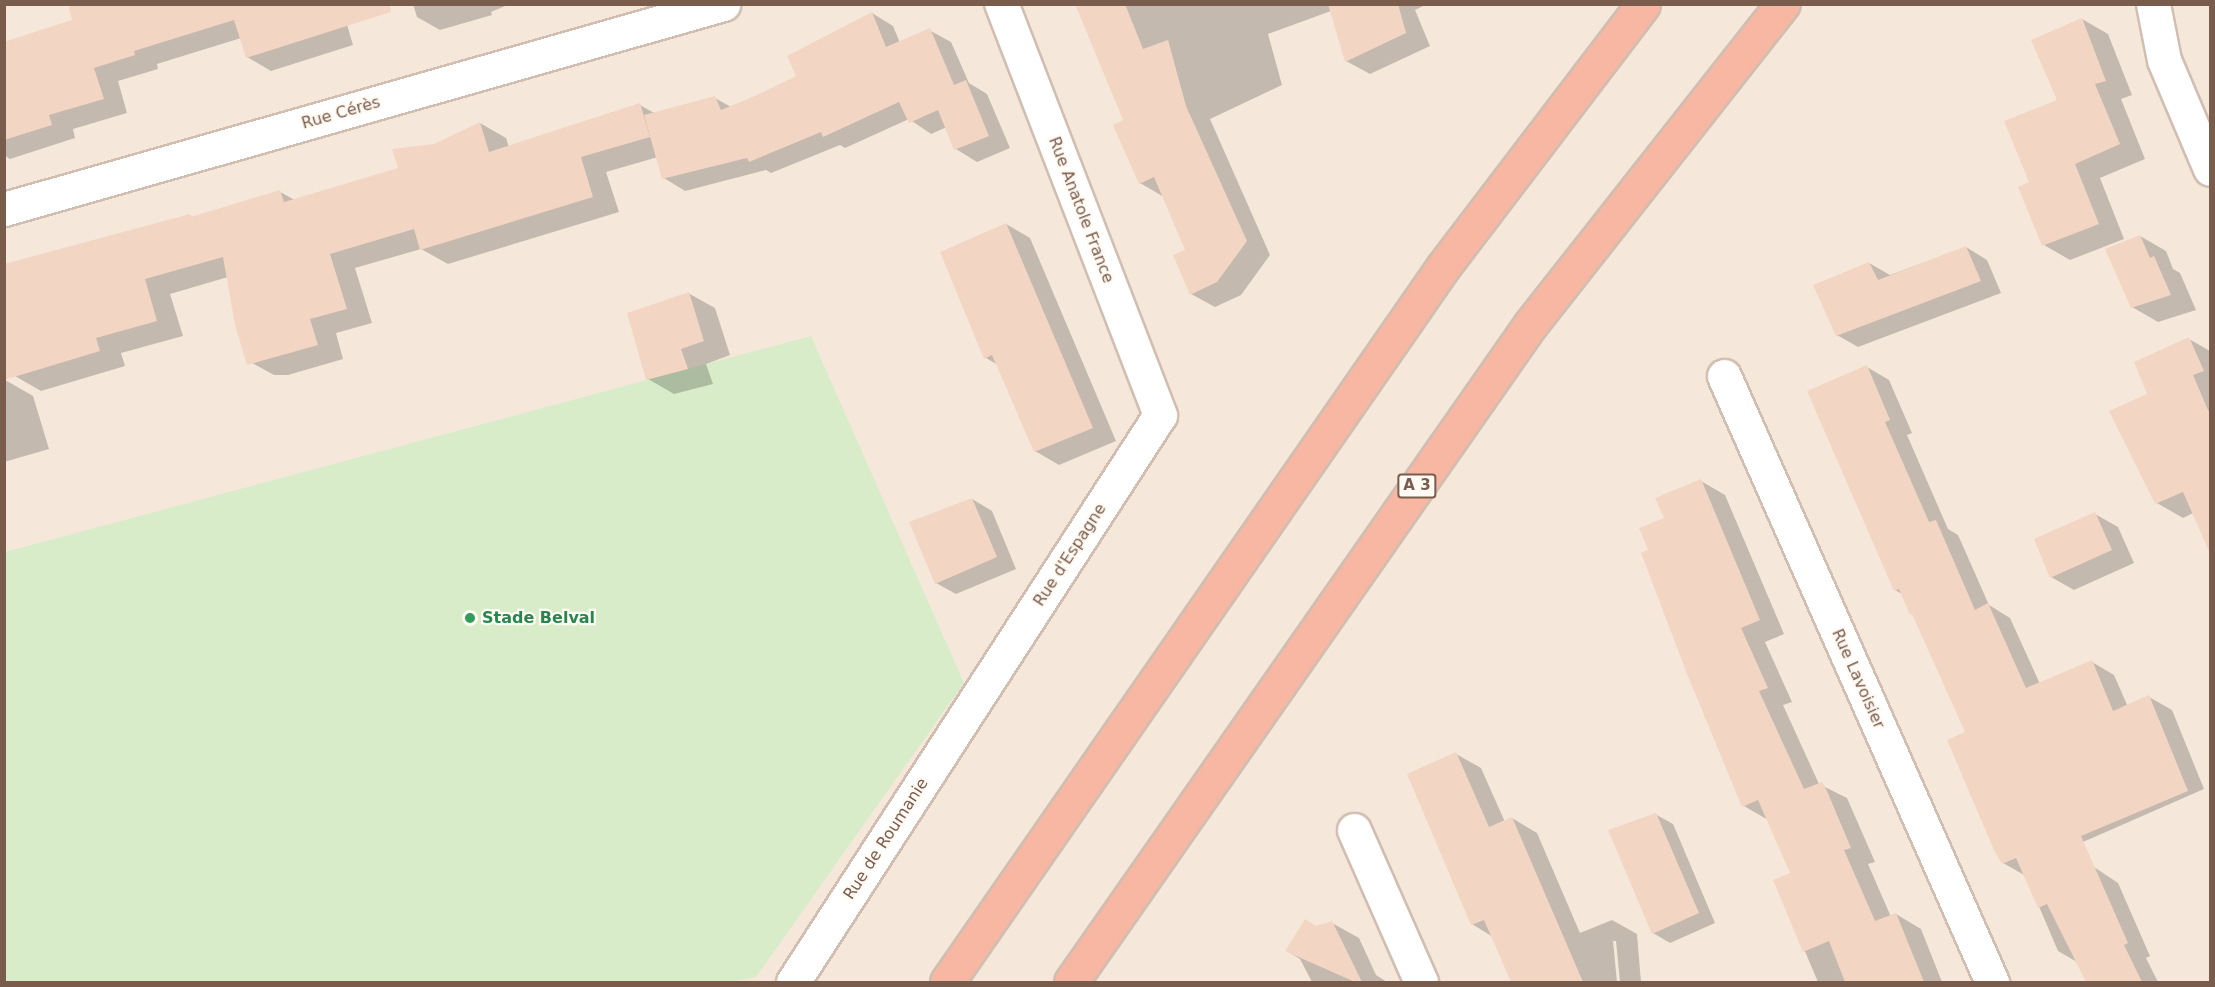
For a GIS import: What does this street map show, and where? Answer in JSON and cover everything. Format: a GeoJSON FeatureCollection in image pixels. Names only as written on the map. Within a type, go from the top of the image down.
{"type":"FeatureCollection","features":[{"type":"Feature","properties":{"kind":"highway"},"geometry":{"type":"LineString","coordinates":[[947,982],[1443,267],[1643,4]]}},
{"type":"Feature","properties":{"kind":"highway","name":"A 3"},"geometry":{"type":"LineString","coordinates":[[1071,982],[1530,325],[1783,4]]}},
{"type":"Feature","properties":{"kind":"street","name":"Rue Cérès"},"geometry":{"type":"LineString","coordinates":[[4,209],[723,4]]}},
{"type":"Feature","properties":{"kind":"street","name":"Rue Anatole France"},"geometry":{"type":"LineString","coordinates":[[1001,4],[1160,415]]}},
{"type":"Feature","properties":{"kind":"street"},"geometry":{"type":"LineString","coordinates":[[2153,4],[2164,60],[2211,169]]}},
{"type":"Feature","properties":{"kind":"street","name":"Rue Lavoisier"},"geometry":{"type":"LineString","coordinates":[[1724,376],[1992,982]]}},
{"type":"Feature","properties":{"kind":"street","name":"Rue d'Espagne"},"geometry":{"type":"LineString","coordinates":[[980,696],[1160,415]]}},
{"type":"Feature","properties":{"kind":"street","name":"Rue de Roumanie"},"geometry":{"type":"LineString","coordinates":[[793,982],[980,696]]}},
{"type":"Feature","properties":{"kind":"street"},"geometry":{"type":"LineString","coordinates":[[1354,830],[1421,982]]}},
{"type":"Feature","properties":{"kind":"shaded area"},"geometry":{"type":"Polygon","coordinates":[[[5,5],[2210,5],[2210,982],[5,982],[5,5]]]}},
{"type":"Feature","properties":{"kind":"green space","name":"Stade Belval"},"geometry":{"type":"Polygon","coordinates":[[[811,336],[964,683],[756,977],[732,982],[5,982],[5,552],[811,336]]]}},
{"type":"Feature","properties":{"kind":"building"},"geometry":{"type":"Polygon","coordinates":[[[68,4],[390,4],[391,12],[246,58],[234,20],[134,51],[135,55],[94,68],[104,99],[49,115],[52,125],[4,140],[4,42],[72,20],[68,4]]]}},
{"type":"Feature","properties":{"kind":"building"},"geometry":{"type":"Polygon","coordinates":[[[1075,4],[1125,4],[1143,49],[1168,40],[1186,106],[1247,241],[1217,282],[1190,295],[1173,255],[1185,250],[1154,177],[1139,184],[1113,125],[1123,120],[1075,4]]]}},
{"type":"Feature","properties":{"kind":"building"},"geometry":{"type":"Polygon","coordinates":[[[1328,4],[1398,4],[1406,33],[1345,62],[1328,4]]]}},
{"type":"Feature","properties":{"kind":"building"},"geometry":{"type":"Polygon","coordinates":[[[872,12],[886,47],[930,28],[954,85],[966,80],[989,136],[954,150],[938,110],[909,123],[899,102],[823,137],[821,132],[749,162],[747,158],[662,179],[644,115],[715,96],[721,110],[755,96],[796,76],[787,56],[872,12]]]}},
{"type":"Feature","properties":{"kind":"building"},"geometry":{"type":"Polygon","coordinates":[[[2082,18],[2106,81],[2095,84],[2120,144],[2075,164],[2099,224],[2042,246],[2018,187],[2029,182],[2004,121],[2057,100],[2031,40],[2082,18]]]}},
{"type":"Feature","properties":{"kind":"building"},"geometry":{"type":"Polygon","coordinates":[[[640,103],[650,137],[581,157],[593,197],[420,250],[414,229],[330,254],[347,309],[310,319],[318,345],[247,365],[235,325],[223,257],[145,279],[157,321],[96,338],[100,351],[4,380],[4,264],[190,214],[191,217],[280,190],[284,202],[398,168],[392,149],[434,144],[480,122],[489,152],[640,103]]]}},
{"type":"Feature","properties":{"kind":"building"},"geometry":{"type":"Polygon","coordinates":[[[1006,223],[1093,428],[1034,452],[992,355],[984,359],[940,252],[1006,223]]]}},
{"type":"Feature","properties":{"kind":"building"},"geometry":{"type":"Polygon","coordinates":[[[2140,235],[2150,258],[2154,256],[2171,295],[2131,308],[2105,249],[2140,235]]]}},
{"type":"Feature","properties":{"kind":"building"},"geometry":{"type":"Polygon","coordinates":[[[1966,246],[1981,281],[1836,336],[1813,285],[1869,262],[1878,280],[1966,246]]]}},
{"type":"Feature","properties":{"kind":"building"},"geometry":{"type":"Polygon","coordinates":[[[689,292],[704,341],[681,349],[688,369],[646,380],[627,313],[689,292]]]}},
{"type":"Feature","properties":{"kind":"building"},"geometry":{"type":"Polygon","coordinates":[[[2189,337],[2204,371],[2193,375],[2211,417],[2211,556],[2183,492],[2155,504],[2109,411],[2147,394],[2134,362],[2189,337]]]}},
{"type":"Feature","properties":{"kind":"building"},"geometry":{"type":"Polygon","coordinates":[[[1867,365],[1890,420],[1885,422],[1929,522],[1936,520],[1975,610],[1988,603],[2026,688],[2092,660],[2113,711],[2149,695],[2188,791],[2081,836],[2128,943],[2124,945],[2142,982],[2086,982],[2047,904],[2038,908],[2016,858],[2002,864],[1994,850],[1947,740],[1965,732],[1912,614],[1910,615],[1899,589],[1894,591],[1807,391],[1867,365]]]}},
{"type":"Feature","properties":{"kind":"building"},"geometry":{"type":"Polygon","coordinates":[[[1701,479],[1760,620],[1741,628],[1768,688],[1759,691],[1804,789],[1822,782],[1827,791],[1851,848],[1844,850],[1875,921],[1896,913],[1924,982],[1845,982],[1829,941],[1803,952],[1773,880],[1790,873],[1758,800],[1742,807],[1687,674],[1641,553],[1648,550],[1639,528],[1664,518],[1655,498],[1701,479]]]}},
{"type":"Feature","properties":{"kind":"building"},"geometry":{"type":"Polygon","coordinates":[[[972,498],[997,557],[935,584],[909,522],[972,498]]]}},
{"type":"Feature","properties":{"kind":"building"},"geometry":{"type":"Polygon","coordinates":[[[2095,512],[2112,550],[2050,578],[2034,539],[2095,512]]]}},
{"type":"Feature","properties":{"kind":"building"},"geometry":{"type":"Polygon","coordinates":[[[1456,752],[1489,827],[1512,817],[1583,982],[1511,982],[1484,920],[1471,925],[1407,774],[1456,752]]]}},
{"type":"Feature","properties":{"kind":"building"},"geometry":{"type":"Polygon","coordinates":[[[1656,813],[1699,913],[1652,934],[1608,830],[1656,813]]]}},
{"type":"Feature","properties":{"kind":"building"},"geometry":{"type":"Polygon","coordinates":[[[1305,919],[1316,926],[1332,921],[1362,982],[1355,982],[1285,951],[1305,919]]]}},
{"type":"Feature","properties":{"kind":"place","name":"Stade Belval"},"geometry":{"type":"Point","coordinates":[470,618]}}]}
